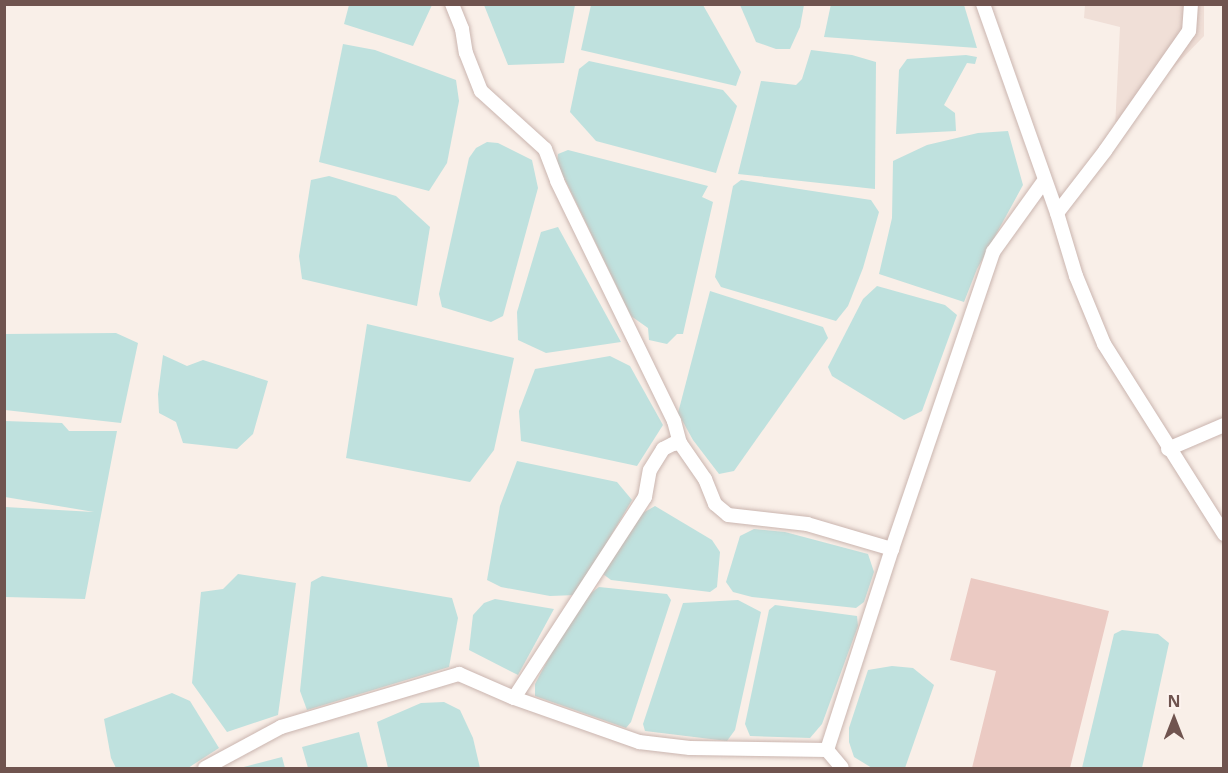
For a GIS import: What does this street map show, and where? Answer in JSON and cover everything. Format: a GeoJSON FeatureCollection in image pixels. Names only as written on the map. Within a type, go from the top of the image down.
{"type":"FeatureCollection","features":[{"type":"Feature","properties":{"kind":"lane"},"geometry":{"type":"LineString","coordinates":[[452,4],[462,29],[466,53],[481,91],[545,149],[557,181],[674,421],[680,443],[705,479],[715,504],[728,515],[807,524],[891,549]]}},
{"type":"Feature","properties":{"kind":"lane"},"geometry":{"type":"LineString","coordinates":[[983,4],[1057,213],[1076,276],[1104,344],[1168,449],[1224,534]]}},
{"type":"Feature","properties":{"kind":"lane"},"geometry":{"type":"LineString","coordinates":[[1057,213],[1105,151],[1189,31],[1191,4]]}},
{"type":"Feature","properties":{"kind":"lane"},"geometry":{"type":"LineString","coordinates":[[827,750],[857,662],[891,549],[993,252],[1044,181]]}},
{"type":"Feature","properties":{"kind":"lane"},"geometry":{"type":"LineString","coordinates":[[1168,449],[1224,425]]}},
{"type":"Feature","properties":{"kind":"lane"},"geometry":{"type":"LineString","coordinates":[[514,698],[645,497],[650,470],[663,449],[680,443]]}},
{"type":"Feature","properties":{"kind":"lane"},"geometry":{"type":"LineString","coordinates":[[206,768],[281,727],[459,674],[514,698],[639,742],[690,748],[827,750],[842,768]]}},
{"type":"Feature","properties":{"kind":"shaded area"},"geometry":{"type":"Polygon","coordinates":[[[1085,5],[1204,5],[1204,36],[1115,128],[1120,27],[1084,18],[1085,5]]]}},
{"type":"Feature","properties":{"kind":"water"},"geometry":{"type":"Polygon","coordinates":[[[349,4],[432,5],[413,46],[344,24],[349,4]]]}},
{"type":"Feature","properties":{"kind":"water"},"geometry":{"type":"Polygon","coordinates":[[[831,4],[964,5],[977,48],[824,37],[831,4]]]}},
{"type":"Feature","properties":{"kind":"water"},"geometry":{"type":"Polygon","coordinates":[[[484,5],[575,5],[564,63],[508,65],[484,5]]]}},
{"type":"Feature","properties":{"kind":"water"},"geometry":{"type":"Polygon","coordinates":[[[591,5],[703,5],[741,72],[736,86],[581,50],[591,5]]]}},
{"type":"Feature","properties":{"kind":"water"},"geometry":{"type":"Polygon","coordinates":[[[740,5],[804,5],[800,27],[790,49],[776,49],[756,42],[740,5]]]}},
{"type":"Feature","properties":{"kind":"water"},"geometry":{"type":"Polygon","coordinates":[[[343,44],[375,50],[456,80],[459,101],[447,163],[429,191],[319,162],[343,44]]]}},
{"type":"Feature","properties":{"kind":"water"},"geometry":{"type":"Polygon","coordinates":[[[811,50],[852,55],[876,62],[875,189],[738,174],[761,81],[796,85],[802,79],[811,50]]]}},
{"type":"Feature","properties":{"kind":"water"},"geometry":{"type":"Polygon","coordinates":[[[966,55],[977,57],[975,64],[967,63],[944,105],[955,113],[956,131],[896,134],[899,70],[907,59],[966,55]]]}},
{"type":"Feature","properties":{"kind":"water"},"geometry":{"type":"Polygon","coordinates":[[[589,61],[723,90],[737,106],[716,173],[596,141],[570,112],[579,69],[589,61]]]}},
{"type":"Feature","properties":{"kind":"water"},"geometry":{"type":"Polygon","coordinates":[[[1008,131],[1023,185],[977,269],[964,302],[879,274],[892,218],[893,161],[927,145],[978,133],[1008,131]]]}},
{"type":"Feature","properties":{"kind":"water"},"geometry":{"type":"Polygon","coordinates":[[[487,142],[498,143],[532,160],[538,188],[503,316],[491,322],[442,307],[439,294],[469,158],[476,148],[487,142]]]}},
{"type":"Feature","properties":{"kind":"water"},"geometry":{"type":"Polygon","coordinates":[[[568,150],[708,186],[702,197],[713,202],[683,334],[677,334],[667,344],[649,340],[648,328],[631,316],[557,163],[558,154],[568,150]]]}},
{"type":"Feature","properties":{"kind":"water"},"geometry":{"type":"Polygon","coordinates":[[[329,176],[396,196],[430,227],[417,306],[302,279],[299,256],[311,180],[329,176]]]}},
{"type":"Feature","properties":{"kind":"water"},"geometry":{"type":"Polygon","coordinates":[[[741,180],[871,200],[879,212],[863,268],[848,306],[836,321],[721,287],[715,277],[733,186],[741,180]]]}},
{"type":"Feature","properties":{"kind":"water"},"geometry":{"type":"Polygon","coordinates":[[[558,227],[621,342],[546,353],[518,340],[517,312],[541,232],[558,227]]]}},
{"type":"Feature","properties":{"kind":"water"},"geometry":{"type":"Polygon","coordinates":[[[877,286],[945,305],[957,315],[922,411],[904,420],[832,376],[828,367],[863,299],[877,286]]]}},
{"type":"Feature","properties":{"kind":"water"},"geometry":{"type":"Polygon","coordinates":[[[710,291],[823,327],[828,338],[734,471],[719,474],[693,440],[678,413],[710,291]]]}},
{"type":"Feature","properties":{"kind":"water"},"geometry":{"type":"Polygon","coordinates":[[[367,324],[514,358],[494,450],[470,482],[346,458],[367,324]]]}},
{"type":"Feature","properties":{"kind":"water"},"geometry":{"type":"Polygon","coordinates":[[[116,333],[138,343],[121,423],[5,410],[5,334],[116,333]]]}},
{"type":"Feature","properties":{"kind":"water"},"geometry":{"type":"Polygon","coordinates":[[[163,355],[187,366],[203,360],[268,381],[253,434],[237,449],[183,443],[176,422],[159,413],[158,394],[163,355]]]}},
{"type":"Feature","properties":{"kind":"water"},"geometry":{"type":"Polygon","coordinates":[[[610,356],[630,366],[663,425],[637,466],[521,441],[519,411],[535,369],[610,356]]]}},
{"type":"Feature","properties":{"kind":"water"},"geometry":{"type":"Polygon","coordinates":[[[5,421],[62,423],[69,431],[117,431],[85,599],[5,597],[5,507],[94,512],[5,497],[5,421]]]}},
{"type":"Feature","properties":{"kind":"water"},"geometry":{"type":"Polygon","coordinates":[[[517,461],[617,482],[632,500],[576,595],[550,596],[501,587],[487,580],[500,506],[517,461]]]}},
{"type":"Feature","properties":{"kind":"water"},"geometry":{"type":"Polygon","coordinates":[[[655,506],[712,540],[720,552],[717,587],[710,592],[611,580],[603,574],[643,513],[655,506]]]}},
{"type":"Feature","properties":{"kind":"water"},"geometry":{"type":"Polygon","coordinates":[[[754,529],[785,532],[868,554],[874,572],[864,602],[856,608],[752,597],[733,592],[726,582],[740,536],[754,529]]]}},
{"type":"Feature","properties":{"kind":"water"},"geometry":{"type":"Polygon","coordinates":[[[238,574],[296,583],[278,715],[227,732],[192,683],[201,592],[223,589],[238,574]]]}},
{"type":"Feature","properties":{"kind":"water"},"geometry":{"type":"Polygon","coordinates":[[[322,576],[452,598],[458,618],[449,667],[307,710],[300,691],[311,582],[322,576]]]}},
{"type":"Feature","properties":{"kind":"water"},"geometry":{"type":"Polygon","coordinates":[[[599,587],[667,594],[671,600],[631,722],[626,728],[535,696],[535,684],[578,603],[599,587]]]}},
{"type":"Feature","properties":{"kind":"water"},"geometry":{"type":"Polygon","coordinates":[[[495,599],[554,609],[518,675],[469,650],[473,615],[484,603],[495,599]]]}},
{"type":"Feature","properties":{"kind":"water"},"geometry":{"type":"Polygon","coordinates":[[[738,600],[761,612],[735,730],[727,741],[645,731],[643,724],[683,603],[738,600]]]}},
{"type":"Feature","properties":{"kind":"water"},"geometry":{"type":"Polygon","coordinates":[[[775,605],[857,616],[858,626],[822,724],[810,738],[750,736],[745,724],[769,610],[775,605]]]}},
{"type":"Feature","properties":{"kind":"water"},"geometry":{"type":"Polygon","coordinates":[[[1122,630],[1158,634],[1169,643],[1142,768],[1082,768],[1114,634],[1122,630]]]}},
{"type":"Feature","properties":{"kind":"water"},"geometry":{"type":"Polygon","coordinates":[[[892,666],[913,668],[934,685],[905,768],[872,768],[854,757],[849,742],[849,728],[868,670],[892,666]]]}},
{"type":"Feature","properties":{"kind":"water"},"geometry":{"type":"Polygon","coordinates":[[[172,693],[190,701],[219,748],[188,768],[116,768],[111,758],[104,719],[172,693]]]}},
{"type":"Feature","properties":{"kind":"water"},"geometry":{"type":"Polygon","coordinates":[[[444,702],[460,710],[473,738],[480,768],[388,768],[377,722],[421,703],[444,702]]]}},
{"type":"Feature","properties":{"kind":"water"},"geometry":{"type":"Polygon","coordinates":[[[359,732],[368,768],[308,768],[302,747],[359,732]]]}},
{"type":"Feature","properties":{"kind":"water"},"geometry":{"type":"Polygon","coordinates":[[[282,757],[285,768],[240,768],[282,757]]]}},
{"type":"Feature","properties":{"kind":"building"},"geometry":{"type":"Polygon","coordinates":[[[971,578],[1109,611],[1070,768],[972,768],[996,671],[950,660],[971,578]]]}}]}
